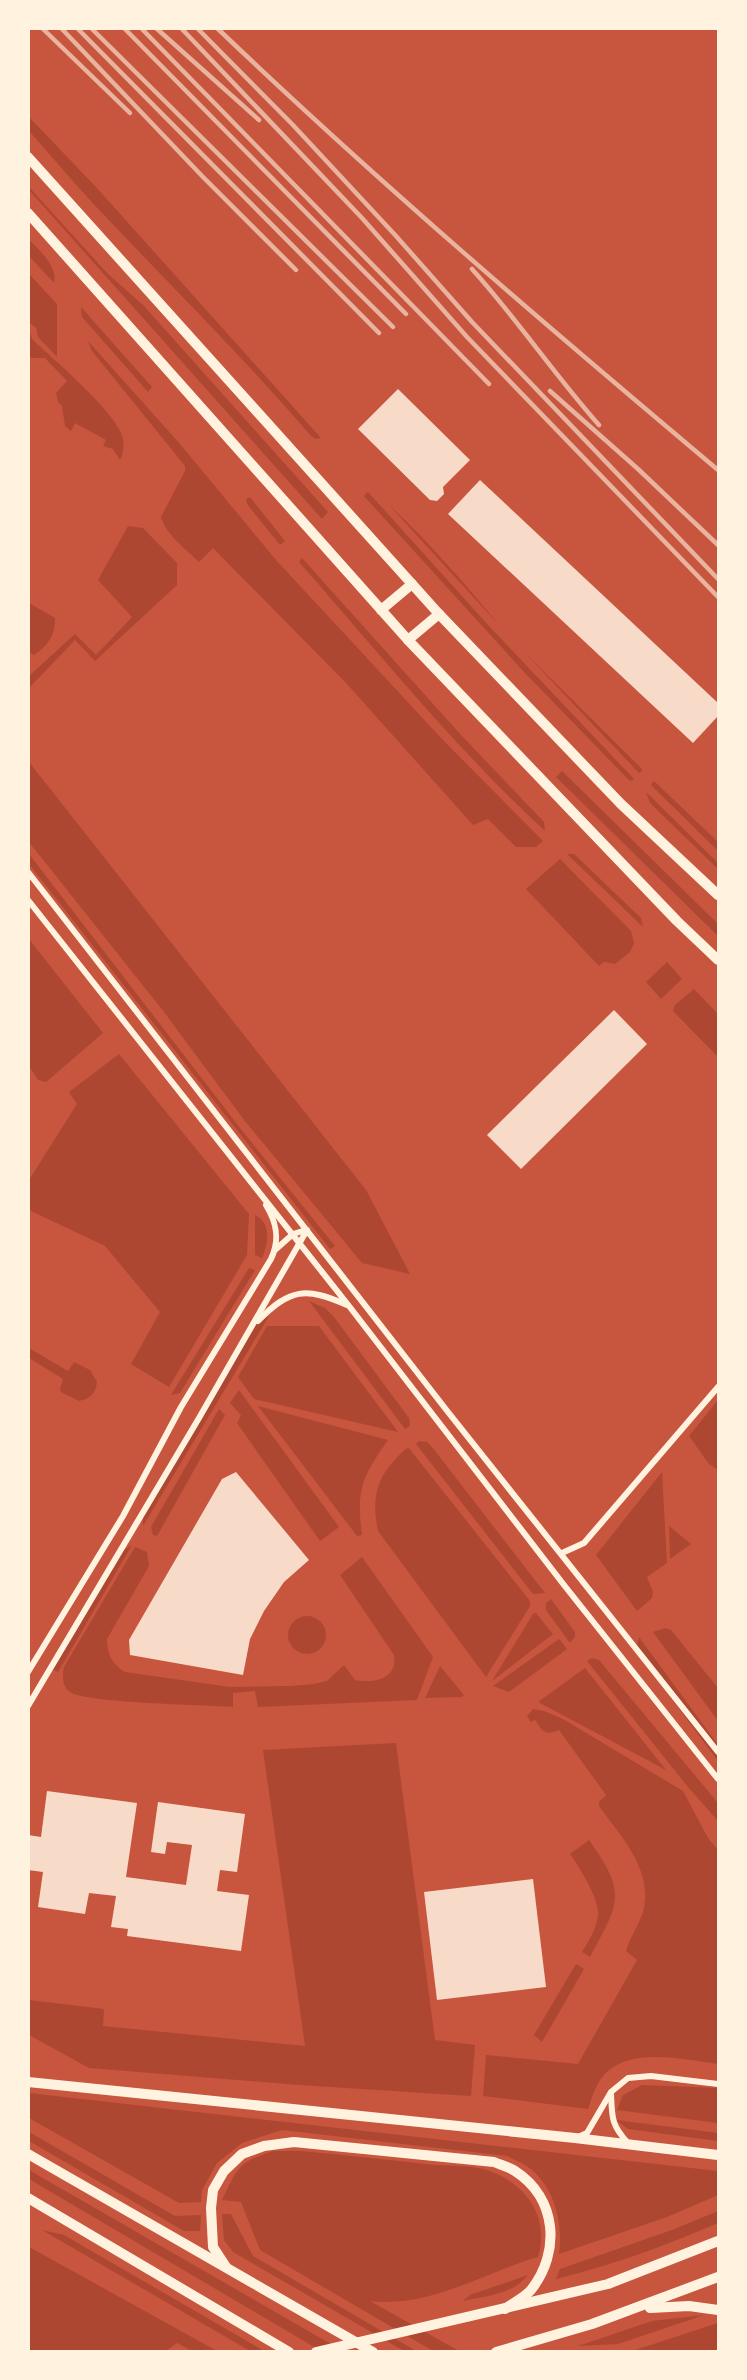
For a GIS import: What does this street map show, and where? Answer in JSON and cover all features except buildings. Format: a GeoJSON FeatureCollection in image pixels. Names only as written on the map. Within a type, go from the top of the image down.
{"type":"FeatureCollection","features":[{"type":"Feature","properties":{"kind":"main road"},"geometry":{"type":"LineString","coordinates":[[28,157],[439,614],[621,804],[718,895]]}},
{"type":"Feature","properties":{"kind":"main road"},"geometry":{"type":"LineString","coordinates":[[28,213],[408,640],[677,921],[718,960]]}},
{"type":"Feature","properties":{"kind":"main road"},"geometry":{"type":"LineString","coordinates":[[381,610],[412,584]]}},
{"type":"Feature","properties":{"kind":"main road"},"geometry":{"type":"LineString","coordinates":[[408,640],[439,614]]}},
{"type":"Feature","properties":{"kind":"main road"},"geometry":{"type":"LineString","coordinates":[[28,2082],[718,2154]]}},
{"type":"Feature","properties":{"kind":"main road"},"geometry":{"type":"LineString","coordinates":[[226,2266],[213,2247],[211,2208],[213,2190],[225,2170],[242,2154],[264,2145],[294,2142],[494,2162],[514,2170],[528,2182],[540,2196],[552,2228],[551,2247],[545,2265],[530,2291],[505,2309]]}},
{"type":"Feature","properties":{"kind":"main road"},"geometry":{"type":"LineString","coordinates":[[28,2154],[373,2352]]}},
{"type":"Feature","properties":{"kind":"main road"},"geometry":{"type":"LineString","coordinates":[[28,2198],[289,2352]]}},
{"type":"Feature","properties":{"kind":"main road"},"geometry":{"type":"LineString","coordinates":[[28,2211],[42,2206]]}},
{"type":"Feature","properties":{"kind":"main road"},"geometry":{"type":"LineString","coordinates":[[316,2352],[608,2284],[718,2241]]}},
{"type":"Feature","properties":{"kind":"main road"},"geometry":{"type":"LineString","coordinates":[[496,2352],[638,2308],[718,2277]]}},
{"type":"Feature","properties":{"kind":"main road"},"geometry":{"type":"LineString","coordinates":[[638,2308],[689,2306],[718,2310]]}},
{"type":"Feature","properties":{"kind":"street"},"geometry":{"type":"LineString","coordinates":[[28,872],[448,1412],[718,1752]]}},
{"type":"Feature","properties":{"kind":"street"},"geometry":{"type":"LineString","coordinates":[[28,900],[300,1242],[557,1576],[718,1779]]}},
{"type":"Feature","properties":{"kind":"street"},"geometry":{"type":"LineString","coordinates":[[256,1186],[276,1228],[274,1251]]}},
{"type":"Feature","properties":{"kind":"street"},"geometry":{"type":"LineString","coordinates":[[28,1672],[123,1516],[181,1407],[257,1284],[274,1251],[293,1234],[307,1230]]}},
{"type":"Feature","properties":{"kind":"street"},"geometry":{"type":"LineString","coordinates":[[28,1706],[252,1328],[307,1230]]}},
{"type":"Feature","properties":{"kind":"street"},"geometry":{"type":"LineString","coordinates":[[252,1328],[276,1302],[289,1297],[309,1293],[329,1297],[349,1305]]}},
{"type":"Feature","properties":{"kind":"street"},"geometry":{"type":"LineString","coordinates":[[562,1553],[584,1543],[718,1387]]}},
{"type":"Feature","properties":{"kind":"street"},"geometry":{"type":"LineString","coordinates":[[575,2138],[587,2133],[611,2092],[628,2078],[651,2076],[718,2084]]}},
{"type":"Feature","properties":{"kind":"street"},"geometry":{"type":"LineString","coordinates":[[611,2092],[612,2119],[618,2132],[629,2144]]}},
{"type":"Feature","properties":{"kind":"shaded area"},"geometry":{"type":"Polygon","coordinates":[[[29,117],[96,187],[321,438],[316,439],[311,436],[235,352],[85,195],[29,131],[29,117]]]}},
{"type":"Feature","properties":{"kind":"shaded area"},"geometry":{"type":"Polygon","coordinates":[[[28,186],[107,273],[144,306],[328,512],[322,519],[29,190],[28,186]]]}},
{"type":"Feature","properties":{"kind":"shaded area"},"geometry":{"type":"Polygon","coordinates":[[[28,239],[50,265],[54,283],[29,256],[28,239]]]}},
{"type":"Feature","properties":{"kind":"shaded area"},"geometry":{"type":"Polygon","coordinates":[[[29,274],[57,304],[57,357],[38,337],[36,328],[29,322],[29,274]]]}},
{"type":"Feature","properties":{"kind":"shaded area"},"geometry":{"type":"Polygon","coordinates":[[[81,307],[152,387],[148,392],[82,317],[81,307]]]}},
{"type":"Feature","properties":{"kind":"shaded area"},"geometry":{"type":"Polygon","coordinates":[[[29,329],[32,339],[94,397],[115,422],[123,440],[120,460],[113,449],[103,446],[106,440],[75,423],[71,431],[65,426],[62,406],[58,402],[56,393],[67,381],[45,358],[31,358],[29,329]]]}},
{"type":"Feature","properties":{"kind":"shaded area"},"geometry":{"type":"Polygon","coordinates":[[[88,341],[180,444],[276,560],[442,739],[543,841],[536,847],[516,847],[488,819],[473,825],[347,684],[213,548],[199,562],[172,536],[161,517],[185,471],[185,466],[92,351],[88,341]]]}},
{"type":"Feature","properties":{"kind":"shaded area"},"geometry":{"type":"Polygon","coordinates":[[[368,492],[488,625],[634,779],[630,781],[524,672],[364,496],[368,492]]]}},
{"type":"Feature","properties":{"kind":"shaded area"},"geometry":{"type":"Polygon","coordinates":[[[250,497],[285,541],[280,545],[247,504],[246,499],[250,497]]]}},
{"type":"Feature","properties":{"kind":"shaded area"},"geometry":{"type":"Polygon","coordinates":[[[389,505],[432,548],[499,625],[389,505]]]}},
{"type":"Feature","properties":{"kind":"shaded area"},"geometry":{"type":"Polygon","coordinates":[[[128,526],[143,528],[177,563],[177,585],[95,661],[75,640],[29,688],[29,676],[75,634],[96,655],[132,617],[98,580],[128,526]]]}},
{"type":"Feature","properties":{"kind":"shaded area"},"geometry":{"type":"Polygon","coordinates":[[[302,558],[461,735],[544,822],[545,831],[480,767],[419,700],[299,562],[302,558]]]}},
{"type":"Feature","properties":{"kind":"shaded area"},"geometry":{"type":"Polygon","coordinates":[[[29,603],[55,618],[50,640],[34,655],[29,652],[29,603]]]}},
{"type":"Feature","properties":{"kind":"shaded area"},"geometry":{"type":"Polygon","coordinates":[[[524,652],[641,768],[642,771],[639,773],[524,652]]]}},
{"type":"Feature","properties":{"kind":"shaded area"},"geometry":{"type":"Polygon","coordinates":[[[29,762],[366,1190],[410,1274],[362,1263],[244,1120],[164,1012],[29,842],[29,762]]]}},
{"type":"Feature","properties":{"kind":"shaded area"},"geometry":{"type":"Polygon","coordinates":[[[562,771],[718,924],[718,936],[556,777],[562,771]]]}},
{"type":"Feature","properties":{"kind":"shaded area"},"geometry":{"type":"Polygon","coordinates":[[[654,781],[718,842],[718,851],[651,785],[654,781]]]}},
{"type":"Feature","properties":{"kind":"shaded area"},"geometry":{"type":"Polygon","coordinates":[[[646,792],[718,863],[718,869],[650,803],[646,792]]]}},
{"type":"Feature","properties":{"kind":"shaded area"},"geometry":{"type":"Polygon","coordinates":[[[29,854],[240,1128],[335,1246],[330,1249],[29,864],[29,854]]]}},
{"type":"Feature","properties":{"kind":"shaded area"},"geometry":{"type":"Polygon","coordinates":[[[567,854],[574,854],[641,918],[643,927],[567,854]]]}},
{"type":"Feature","properties":{"kind":"shaded area"},"geometry":{"type":"Polygon","coordinates":[[[560,859],[631,931],[634,943],[630,952],[615,964],[604,962],[599,966],[526,889],[560,859]]]}},
{"type":"Feature","properties":{"kind":"shaded area"},"geometry":{"type":"Polygon","coordinates":[[[29,939],[103,1033],[46,1082],[38,1080],[29,1066],[29,939]]]}},
{"type":"Feature","properties":{"kind":"shaded area"},"geometry":{"type":"Polygon","coordinates":[[[667,962],[682,979],[661,999],[646,982],[667,962]]]}},
{"type":"Feature","properties":{"kind":"shaded area"},"geometry":{"type":"Polygon","coordinates":[[[694,989],[718,1014],[718,1057],[673,1011],[675,1005],[694,989]]]}},
{"type":"Feature","properties":{"kind":"shaded area"},"geometry":{"type":"Polygon","coordinates":[[[119,1054],[249,1214],[247,1255],[169,1387],[131,1364],[160,1312],[105,1246],[29,1210],[29,1180],[77,1104],[69,1092],[119,1054]]]}},
{"type":"Feature","properties":{"kind":"shaded area"},"geometry":{"type":"Polygon","coordinates":[[[255,1215],[264,1223],[267,1234],[262,1258],[255,1255],[255,1215]]]}},
{"type":"Feature","properties":{"kind":"shaded area"},"geometry":{"type":"Polygon","coordinates":[[[249,1268],[255,1270],[180,1393],[171,1395],[249,1268]]]}},
{"type":"Feature","properties":{"kind":"shaded area"},"geometry":{"type":"Polygon","coordinates":[[[309,1301],[325,1308],[334,1317],[409,1418],[410,1426],[405,1429],[309,1301]]]}},
{"type":"Feature","properties":{"kind":"shaded area"},"geometry":{"type":"Polygon","coordinates":[[[269,1316],[143,1526],[143,1516],[147,1506],[257,1323],[269,1316]]]}},
{"type":"Feature","properties":{"kind":"shaded area"},"geometry":{"type":"Polygon","coordinates":[[[267,1326],[319,1326],[398,1432],[254,1399],[238,1377],[267,1326]]]}},
{"type":"Feature","properties":{"kind":"shaded area"},"geometry":{"type":"Polygon","coordinates":[[[29,1348],[68,1371],[74,1362],[90,1370],[97,1382],[94,1392],[86,1399],[79,1401],[61,1392],[63,1379],[29,1358],[29,1348]]]}},
{"type":"Feature","properties":{"kind":"shaded area"},"geometry":{"type":"Polygon","coordinates":[[[239,1390],[339,1527],[320,1541],[237,1423],[241,1415],[230,1403],[239,1390]]]}},
{"type":"Feature","properties":{"kind":"shaded area"},"geometry":{"type":"Polygon","coordinates":[[[718,1400],[718,1470],[709,1464],[689,1436],[718,1400]]]}},
{"type":"Feature","properties":{"kind":"shaded area"},"geometry":{"type":"Polygon","coordinates":[[[258,1406],[388,1440],[372,1464],[363,1484],[360,1506],[362,1535],[357,1536],[258,1406]]]}},
{"type":"Feature","properties":{"kind":"shaded area"},"geometry":{"type":"Polygon","coordinates":[[[219,1409],[225,1415],[157,1536],[153,1535],[151,1527],[219,1409]]]}},
{"type":"Feature","properties":{"kind":"shaded area"},"geometry":{"type":"Polygon","coordinates":[[[419,1441],[427,1442],[432,1447],[545,1593],[533,1594],[416,1444],[419,1441]]]}},
{"type":"Feature","properties":{"kind":"shaded area"},"geometry":{"type":"Polygon","coordinates":[[[408,1447],[530,1601],[530,1606],[486,1677],[378,1531],[375,1505],[379,1484],[390,1465],[408,1447]]]}},
{"type":"Feature","properties":{"kind":"shaded area"},"geometry":{"type":"Polygon","coordinates":[[[662,1472],[667,1563],[647,1577],[653,1592],[652,1598],[637,1611],[596,1555],[662,1472]]]}},
{"type":"Feature","properties":{"kind":"shaded area"},"geometry":{"type":"Polygon","coordinates":[[[669,1526],[691,1544],[670,1559],[669,1526]]]}},
{"type":"Feature","properties":{"kind":"shaded area"},"geometry":{"type":"Polygon","coordinates":[[[132,1545],[58,1672],[52,1669],[119,1553],[132,1545]]]}},
{"type":"Feature","properties":{"kind":"shaded area"},"geometry":{"type":"Polygon","coordinates":[[[135,1547],[147,1552],[149,1566],[107,1639],[111,1658],[125,1672],[230,1687],[314,1684],[327,1681],[344,1665],[355,1680],[370,1681],[383,1678],[392,1670],[394,1655],[340,1575],[362,1557],[433,1657],[417,1700],[258,1707],[255,1691],[233,1693],[233,1707],[98,1699],[70,1692],[64,1684],[64,1667],[135,1547]]]}},
{"type":"Feature","properties":{"kind":"shaded area"},"geometry":{"type":"Polygon","coordinates":[[[551,1599],[575,1632],[575,1637],[570,1643],[546,1610],[546,1603],[551,1599]]]}},
{"type":"Feature","properties":{"kind":"shaded area"},"geometry":{"type":"Polygon","coordinates":[[[536,1613],[553,1634],[492,1681],[533,1614],[536,1613]]]}},
{"type":"Feature","properties":{"kind":"shaded area"},"geometry":{"type":"Polygon","coordinates":[[[307,1616],[321,1621],[326,1635],[321,1649],[307,1654],[293,1649],[288,1635],[293,1621],[307,1616]]]}},
{"type":"Feature","properties":{"kind":"shaded area"},"geometry":{"type":"Polygon","coordinates":[[[665,1628],[671,1630],[718,1688],[718,1721],[653,1632],[665,1628]]]}},
{"type":"Feature","properties":{"kind":"shaded area"},"geometry":{"type":"Polygon","coordinates":[[[639,1637],[718,1745],[718,1761],[639,1655],[637,1646],[639,1637]]]}},
{"type":"Feature","properties":{"kind":"shaded area"},"geometry":{"type":"Polygon","coordinates":[[[559,1639],[567,1649],[509,1692],[493,1686],[559,1639]]]}},
{"type":"Feature","properties":{"kind":"shaded area"},"geometry":{"type":"Polygon","coordinates":[[[592,1658],[599,1660],[718,1803],[718,1821],[587,1661],[592,1658]]]}},
{"type":"Feature","properties":{"kind":"shaded area"},"geometry":{"type":"Polygon","coordinates":[[[440,1666],[464,1695],[462,1697],[425,1698],[440,1666]]]}},
{"type":"Feature","properties":{"kind":"shaded area"},"geometry":{"type":"Polygon","coordinates":[[[585,1668],[666,1770],[538,1702],[585,1668]]]}},
{"type":"Feature","properties":{"kind":"shaded area"},"geometry":{"type":"Polygon","coordinates":[[[533,1709],[563,1719],[683,1791],[708,1838],[718,1850],[718,2064],[659,2057],[629,2060],[615,2066],[604,2075],[596,2087],[588,2109],[483,2096],[486,2055],[578,2064],[637,1960],[626,1951],[643,1912],[644,1882],[640,1868],[625,1842],[599,1806],[599,1802],[606,1795],[559,1730],[547,1733],[535,1720],[531,1722],[527,1716],[533,1709]]]}},
{"type":"Feature","properties":{"kind":"shaded area"},"geometry":{"type":"Polygon","coordinates":[[[396,1743],[435,2040],[475,2045],[471,2096],[89,2068],[29,2035],[29,2000],[104,2009],[103,2026],[305,2046],[263,1750],[396,1743]]]}},
{"type":"Feature","properties":{"kind":"shaded area"},"geometry":{"type":"Polygon","coordinates":[[[589,1840],[609,1873],[614,1886],[615,1898],[608,1923],[590,1957],[582,1952],[596,1923],[597,1906],[587,1882],[570,1854],[589,1840]]]}},
{"type":"Feature","properties":{"kind":"shaded area"},"geometry":{"type":"Polygon","coordinates":[[[576,1964],[584,1969],[542,2042],[534,2035],[576,1964]]]}},
{"type":"Feature","properties":{"kind":"shaded area"},"geometry":{"type":"Polygon","coordinates":[[[642,2085],[718,2088],[718,2123],[617,2110],[623,2095],[642,2085]]]}},
{"type":"Feature","properties":{"kind":"shaded area"},"geometry":{"type":"Polygon","coordinates":[[[29,2093],[718,2171],[718,2195],[667,2217],[559,2254],[559,2220],[547,2188],[532,2170],[507,2156],[282,2130],[242,2143],[217,2163],[202,2190],[201,2202],[179,2203],[29,2118],[29,2093]]]}},
{"type":"Feature","properties":{"kind":"shaded area"},"geometry":{"type":"Polygon","coordinates":[[[616,2120],[718,2133],[718,2141],[628,2129],[616,2120]]]}},
{"type":"Feature","properties":{"kind":"shaded area"},"geometry":{"type":"Polygon","coordinates":[[[29,2132],[175,2216],[201,2215],[200,2231],[184,2231],[29,2141],[29,2132]]]}},
{"type":"Feature","properties":{"kind":"shaded area"},"geometry":{"type":"Polygon","coordinates":[[[274,2151],[301,2151],[470,2167],[490,2171],[515,2185],[532,2205],[541,2229],[538,2257],[435,2294],[392,2302],[370,2301],[459,2351],[433,2351],[260,2250],[241,2202],[222,2200],[240,2167],[274,2151]]]}},
{"type":"Feature","properties":{"kind":"shaded area"},"geometry":{"type":"Polygon","coordinates":[[[29,2170],[343,2351],[321,2351],[29,2179],[29,2170]]]}},
{"type":"Feature","properties":{"kind":"shaded area"},"geometry":{"type":"Polygon","coordinates":[[[718,2211],[718,2223],[598,2268],[556,2279],[560,2269],[672,2230],[718,2211]]]}},
{"type":"Feature","properties":{"kind":"shaded area"},"geometry":{"type":"Polygon","coordinates":[[[222,2214],[231,2214],[253,2256],[416,2351],[404,2351],[233,2252],[224,2240],[222,2214]]]}},
{"type":"Feature","properties":{"kind":"shaded area"},"geometry":{"type":"Polygon","coordinates":[[[42,2230],[64,2235],[264,2351],[250,2351],[42,2230]]]}},
{"type":"Feature","properties":{"kind":"shaded area"},"geometry":{"type":"Polygon","coordinates":[[[29,2247],[217,2351],[192,2351],[177,2343],[166,2351],[29,2351],[29,2247]]]}},
{"type":"Feature","properties":{"kind":"shaded area"},"geometry":{"type":"Polygon","coordinates":[[[528,2275],[522,2282],[506,2291],[463,2301],[470,2295],[528,2275]]]}},
{"type":"Feature","properties":{"kind":"shaded area"},"geometry":{"type":"Polygon","coordinates":[[[704,2315],[618,2344],[578,2346],[652,2321],[704,2315]]]}},
{"type":"Feature","properties":{"kind":"shaded area"},"geometry":{"type":"Polygon","coordinates":[[[718,2323],[718,2351],[632,2351],[718,2323]]]}},
{"type":"Feature","properties":{"kind":"railway"},"geometry":{"type":"LineString","coordinates":[[42,28],[130,113]]}},
{"type":"Feature","properties":{"kind":"railway"},"geometry":{"type":"LineString","coordinates":[[61,28],[203,177],[296,270]]}},
{"type":"Feature","properties":{"kind":"railway"},"geometry":{"type":"LineString","coordinates":[[77,28],[379,333]]}},
{"type":"Feature","properties":{"kind":"railway"},"geometry":{"type":"LineString","coordinates":[[91,28],[393,327]]}},
{"type":"Feature","properties":{"kind":"railway"},"geometry":{"type":"LineString","coordinates":[[124,28],[406,314]]}},
{"type":"Feature","properties":{"kind":"railway"},"geometry":{"type":"LineString","coordinates":[[141,28],[489,384]]}},
{"type":"Feature","properties":{"kind":"railway"},"geometry":{"type":"LineString","coordinates":[[156,28],[259,120]]}},
{"type":"Feature","properties":{"kind":"railway"},"geometry":{"type":"LineString","coordinates":[[181,28],[362,218],[467,337],[718,597]]}},
{"type":"Feature","properties":{"kind":"railway"},"geometry":{"type":"LineString","coordinates":[[197,28],[292,124],[472,322],[718,579]]}},
{"type":"Feature","properties":{"kind":"railway"},"geometry":{"type":"LineString","coordinates":[[217,28],[339,142],[464,253],[718,470]]}},
{"type":"Feature","properties":{"kind":"railway"},"geometry":{"type":"LineString","coordinates":[[472,269],[599,425]]}},
{"type":"Feature","properties":{"kind":"railway"},"geometry":{"type":"LineString","coordinates":[[550,391],[638,469],[718,545]]}}]}
